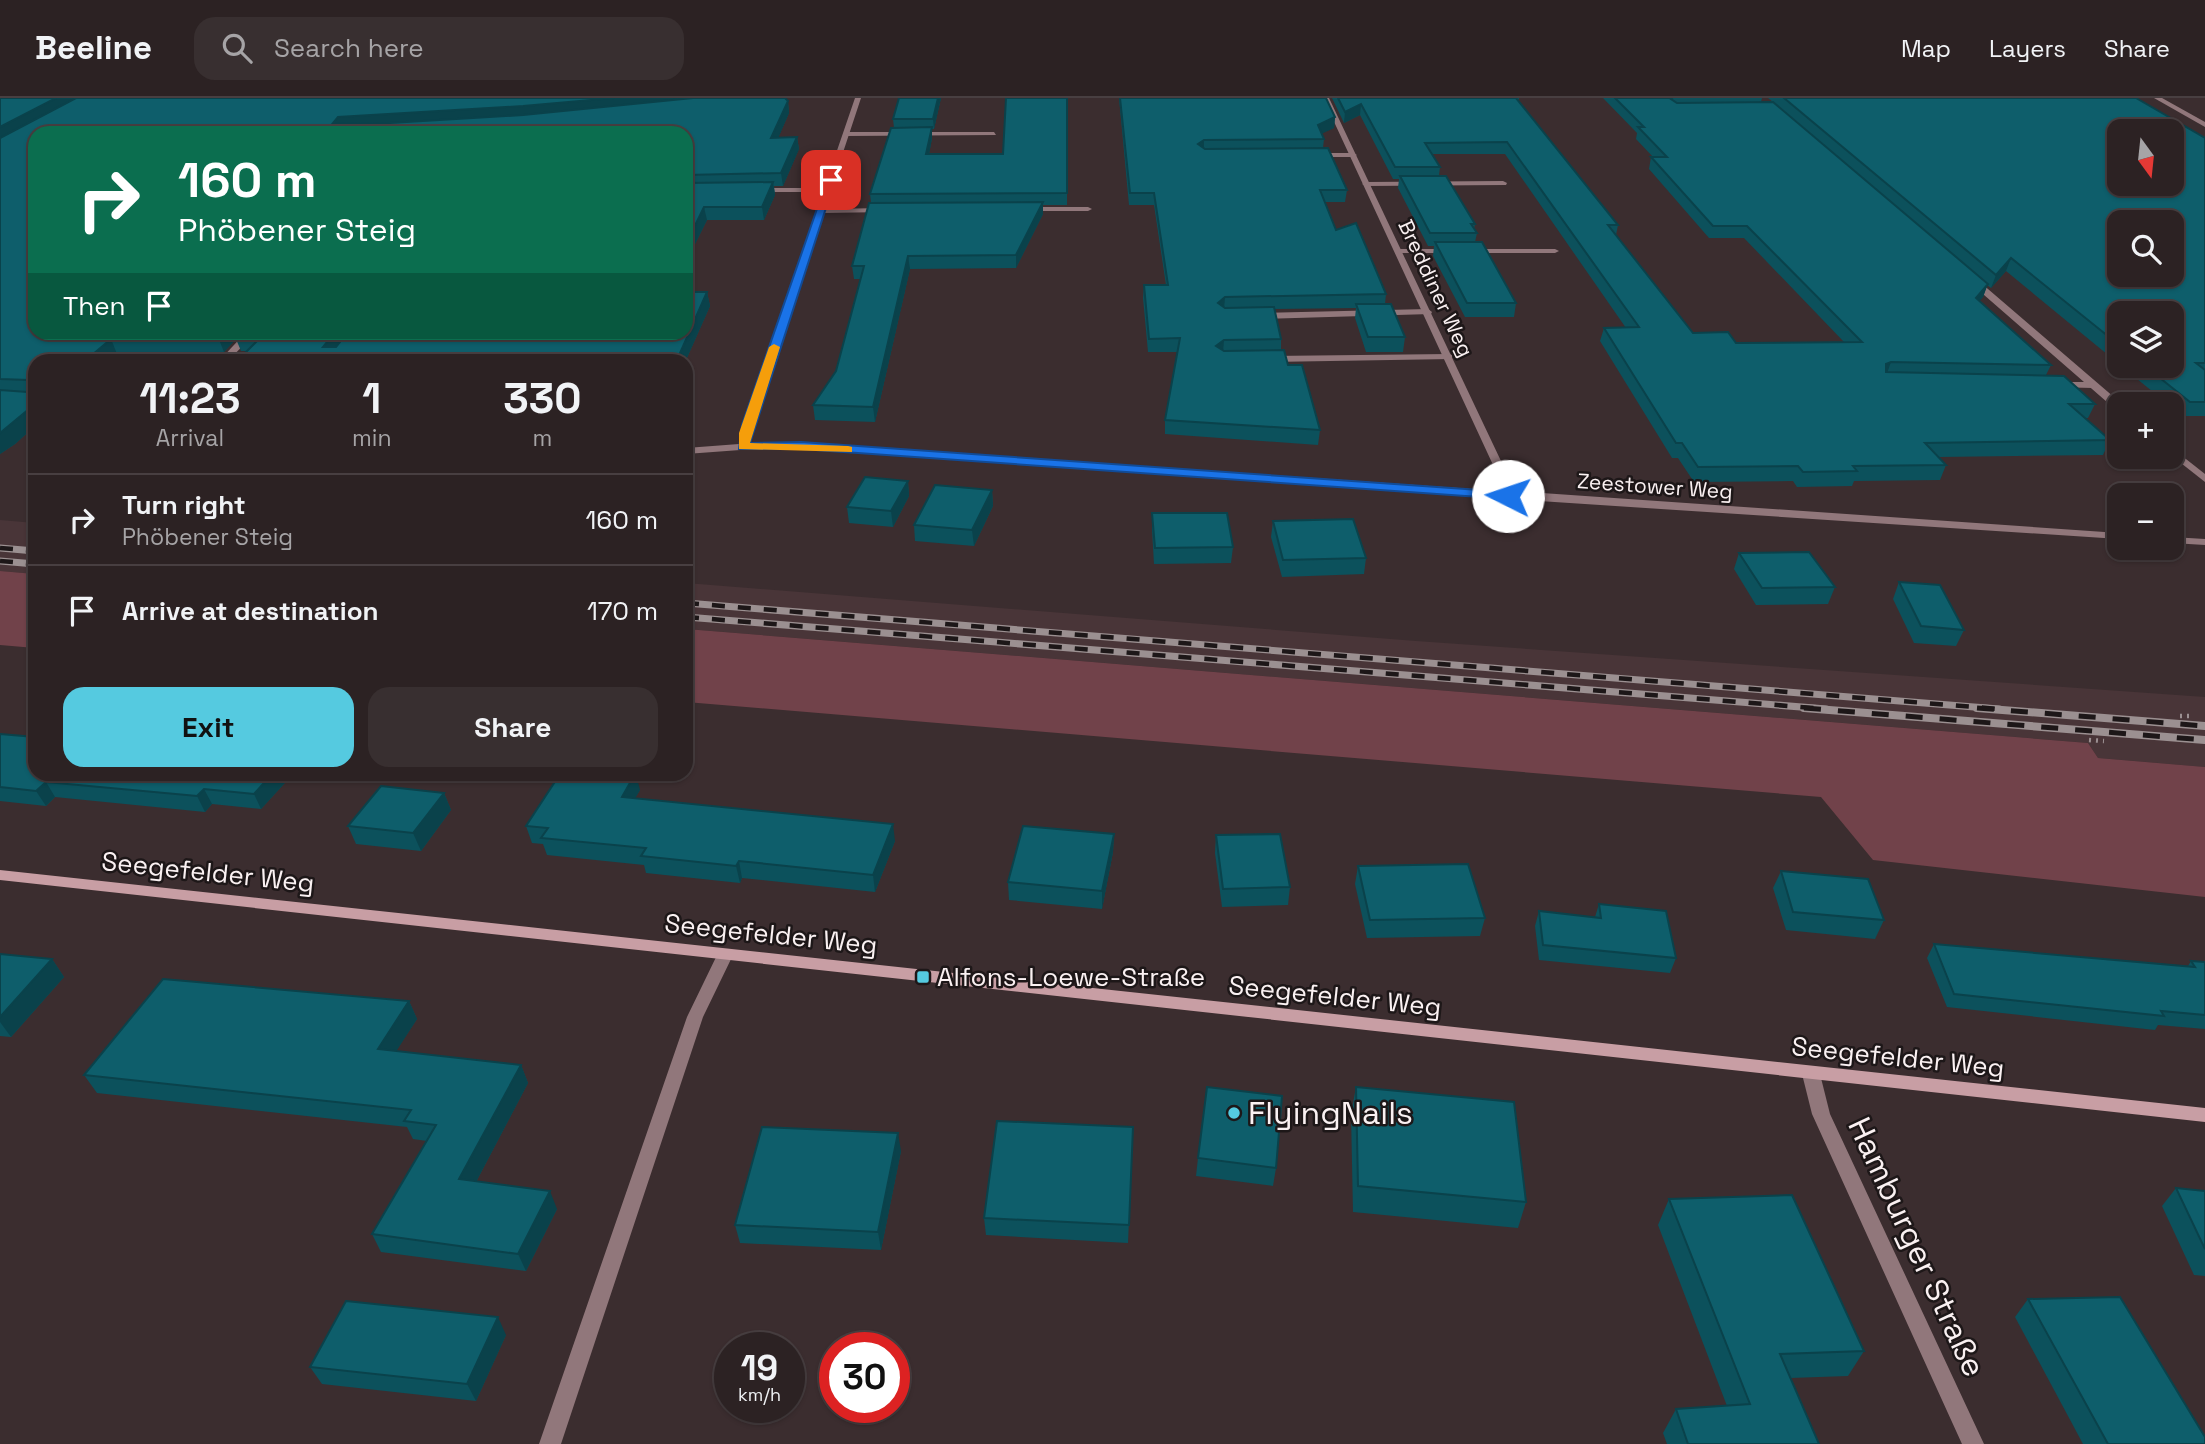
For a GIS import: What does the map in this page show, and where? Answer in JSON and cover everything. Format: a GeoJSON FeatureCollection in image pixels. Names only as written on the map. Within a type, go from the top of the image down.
{"type":"FeatureCollection","features":[{"type":"Feature","properties":{"kind":"street"},"geometry":{"type":"LineString","coordinates":[[744,447],[748,425],[858,98]]}},
{"type":"Feature","properties":{"kind":"street","name":"Breddiner Weg"},"geometry":{"type":"LineString","coordinates":[[1326,98],[1449,357],[1505,481],[1508,496]]}},
{"type":"Feature","properties":{"kind":"street"},"geometry":{"type":"LineString","coordinates":[[2157,98],[2205,125]]}},
{"type":"Feature","properties":{"kind":"street"},"geometry":{"type":"LineString","coordinates":[[846,134],[994,134]]}},
{"type":"Feature","properties":{"kind":"street"},"geometry":{"type":"LineString","coordinates":[[1298,155],[1353,155]]}},
{"type":"Feature","properties":{"kind":"street"},"geometry":{"type":"LineString","coordinates":[[1366,184],[1503,183]]}},
{"type":"Feature","properties":{"kind":"street"},"geometry":{"type":"LineString","coordinates":[[750,190],[828,190]]}},
{"type":"Feature","properties":{"kind":"street"},"geometry":{"type":"LineString","coordinates":[[1021,209],[1088,209]]}},
{"type":"Feature","properties":{"kind":"street"},"geometry":{"type":"LineString","coordinates":[[821,211],[901,210]]}},
{"type":"Feature","properties":{"kind":"street"},"geometry":{"type":"LineString","coordinates":[[1399,251],[1555,251]]}},
{"type":"Feature","properties":{"kind":"street"},"geometry":{"type":"LineString","coordinates":[[1966,275],[2107,396]]}},
{"type":"Feature","properties":{"kind":"street"},"geometry":{"type":"LineString","coordinates":[[1251,316],[1428,312]]}},
{"type":"Feature","properties":{"kind":"street"},"geometry":{"type":"LineString","coordinates":[[230,354],[244,340]]}},
{"type":"Feature","properties":{"kind":"street"},"geometry":{"type":"LineString","coordinates":[[1263,359],[1449,357]]}},
{"type":"Feature","properties":{"kind":"street"},"geometry":{"type":"LineString","coordinates":[[2042,385],[2094,385]]}},
{"type":"Feature","properties":{"kind":"street","name":"Zeestower Weg"},"geometry":{"type":"LineString","coordinates":[[693,451],[801,446],[2107,535]]}},
{"type":"Feature","properties":{"kind":"street"},"geometry":{"type":"LineString","coordinates":[[2184,461],[2205,479]]}},
{"type":"Feature","properties":{"kind":"street"},"geometry":{"type":"LineString","coordinates":[[2184,541],[2205,542]]}},
{"type":"Feature","properties":{"kind":"street","name":"Seegefelder Weg"},"geometry":{"type":"LineString","coordinates":[[0,875],[2205,1115]]}},
{"type":"Feature","properties":{"kind":"street"},"geometry":{"type":"LineString","coordinates":[[550,1444],[695,1017],[725,955]]}},
{"type":"Feature","properties":{"kind":"street","name":"Hamburger Straße"},"geometry":{"type":"LineString","coordinates":[[1811,1074],[1821,1114],[1973,1444]]}},
{"type":"Feature","properties":{"kind":"path"},"geometry":{"type":"LineString","coordinates":[[2180,716],[2189,716]]}},
{"type":"Feature","properties":{"kind":"path"},"geometry":{"type":"LineString","coordinates":[[2089,740],[2104,741]]}},
{"type":"Feature","properties":{"kind":"shaded area"},"geometry":{"type":"Polygon","coordinates":[[[0,520],[28,522],[28,573],[0,571],[0,520]]]}},
{"type":"Feature","properties":{"kind":"shaded area"},"geometry":{"type":"Polygon","coordinates":[[[0,571],[28,573],[28,647],[0,645],[0,571]]]}},
{"type":"Feature","properties":{"kind":"shaded area"},"geometry":{"type":"Polygon","coordinates":[[[693,584],[1416,641],[2205,697],[2205,767],[2098,758],[2088,743],[693,630],[693,584]]]}},
{"type":"Feature","properties":{"kind":"shaded area"},"geometry":{"type":"Polygon","coordinates":[[[693,630],[2088,743],[2098,758],[2205,767],[2205,897],[1873,860],[1821,797],[693,703],[693,630]]]}},
{"type":"Feature","properties":{"kind":"building"},"geometry":{"type":"Polygon","coordinates":[[[0,98],[56,98],[0,127],[0,98]]]}},
{"type":"Feature","properties":{"kind":"building"},"geometry":{"type":"Polygon","coordinates":[[[76,98],[614,98],[338,117],[333,123],[373,124],[523,115],[693,98],[785,98],[788,101],[771,138],[797,137],[781,173],[693,175],[693,126],[28,126],[28,340],[110,340],[93,354],[28,354],[28,380],[0,379],[0,138],[76,98]]]}},
{"type":"Feature","properties":{"kind":"building"},"geometry":{"type":"Polygon","coordinates":[[[899,98],[938,98],[933,119],[893,119],[899,98]]]}},
{"type":"Feature","properties":{"kind":"building"},"geometry":{"type":"Polygon","coordinates":[[[1006,98],[1067,98],[1067,193],[870,194],[891,128],[932,127],[926,154],[1003,154],[1006,98]]]}},
{"type":"Feature","properties":{"kind":"building"},"geometry":{"type":"Polygon","coordinates":[[[1120,98],[1326,98],[1335,117],[1318,125],[1324,139],[1204,140],[1198,144],[1205,149],[1328,148],[1347,190],[1320,190],[1336,230],[1356,223],[1386,294],[1225,297],[1218,303],[1225,308],[1274,307],[1281,339],[1224,340],[1216,346],[1224,351],[1284,350],[1288,365],[1302,365],[1320,430],[1165,420],[1180,338],[1149,339],[1144,285],[1168,285],[1154,193],[1130,193],[1120,98]]]}},
{"type":"Feature","properties":{"kind":"building"},"geometry":{"type":"Polygon","coordinates":[[[1338,98],[1516,98],[1618,225],[1608,225],[1693,333],[1728,332],[1736,343],[1862,342],[1747,226],[1713,226],[1651,157],[1667,157],[1638,127],[1644,127],[1615,98],[1672,98],[1677,103],[1773,102],[1988,284],[1976,298],[2051,365],[1891,362],[1886,364],[1886,372],[2064,376],[2095,404],[2069,404],[2107,440],[1925,443],[1946,465],[1853,466],[1857,471],[1803,472],[1798,466],[1698,467],[1682,443],[1676,443],[1604,328],[1639,327],[1507,142],[1425,143],[1440,167],[1395,167],[1361,104],[1345,112],[1338,98]]]}},
{"type":"Feature","properties":{"kind":"building"},"geometry":{"type":"Polygon","coordinates":[[[1784,98],[2136,98],[2172,119],[2107,119],[2107,196],[2184,196],[2184,126],[2205,138],[2205,363],[2196,363],[2205,370],[2205,402],[2190,402],[2184,397],[2184,392],[2178,392],[2160,378],[2184,378],[2184,301],[2107,301],[2107,335],[2011,258],[1996,275],[1784,98]]]}},
{"type":"Feature","properties":{"kind":"building"},"geometry":{"type":"Polygon","coordinates":[[[1400,176],[1446,176],[1475,224],[1471,224],[1477,233],[1430,233],[1400,176]]]}},
{"type":"Feature","properties":{"kind":"building"},"geometry":{"type":"Polygon","coordinates":[[[773,182],[762,207],[704,207],[693,230],[693,183],[773,182]]]}},
{"type":"Feature","properties":{"kind":"building"},"geometry":{"type":"Polygon","coordinates":[[[1043,202],[1016,255],[908,256],[873,407],[813,405],[836,371],[864,266],[852,266],[869,203],[1043,202]]]}},
{"type":"Feature","properties":{"kind":"building"},"geometry":{"type":"Polygon","coordinates":[[[1435,242],[1482,242],[1516,303],[1467,303],[1435,242]]]}},
{"type":"Feature","properties":{"kind":"building"},"geometry":{"type":"Polygon","coordinates":[[[693,292],[707,292],[693,324],[693,292]]]}},
{"type":"Feature","properties":{"kind":"building"},"geometry":{"type":"Polygon","coordinates":[[[1356,304],[1391,304],[1405,337],[1368,337],[1356,304]]]}},
{"type":"Feature","properties":{"kind":"building"},"geometry":{"type":"Polygon","coordinates":[[[258,340],[329,340],[323,347],[336,347],[342,340],[686,340],[680,354],[244,354],[258,340]]]}},
{"type":"Feature","properties":{"kind":"building"},"geometry":{"type":"Polygon","coordinates":[[[0,390],[27,392],[28,410],[0,433],[0,390]]]}},
{"type":"Feature","properties":{"kind":"building"},"geometry":{"type":"Polygon","coordinates":[[[865,477],[908,481],[891,511],[847,507],[865,477]]]}},
{"type":"Feature","properties":{"kind":"building"},"geometry":{"type":"Polygon","coordinates":[[[935,485],[992,490],[972,530],[914,525],[935,485]]]}},
{"type":"Feature","properties":{"kind":"building"},"geometry":{"type":"Polygon","coordinates":[[[1152,513],[1227,513],[1233,547],[1155,548],[1152,513]]]}},
{"type":"Feature","properties":{"kind":"building"},"geometry":{"type":"Polygon","coordinates":[[[1353,519],[1366,558],[1283,560],[1273,521],[1353,519]]]}},
{"type":"Feature","properties":{"kind":"building"},"geometry":{"type":"Polygon","coordinates":[[[1809,552],[1835,587],[1762,588],[1739,553],[1809,552]]]}},
{"type":"Feature","properties":{"kind":"building"},"geometry":{"type":"Polygon","coordinates":[[[1899,582],[1940,585],[1964,630],[1921,626],[1899,582]]]}},
{"type":"Feature","properties":{"kind":"building"},"geometry":{"type":"Polygon","coordinates":[[[0,734],[28,736],[28,781],[266,781],[254,794],[204,789],[197,796],[46,782],[36,791],[0,787],[0,734]]]}},
{"type":"Feature","properties":{"kind":"building"},"geometry":{"type":"Polygon","coordinates":[[[555,781],[631,781],[622,797],[893,824],[873,875],[739,861],[736,866],[641,856],[646,848],[541,838],[548,828],[526,826],[555,781]]]}},
{"type":"Feature","properties":{"kind":"building"},"geometry":{"type":"Polygon","coordinates":[[[381,786],[444,793],[413,833],[348,826],[381,786]]]}},
{"type":"Feature","properties":{"kind":"building"},"geometry":{"type":"Polygon","coordinates":[[[1023,826],[1114,834],[1102,891],[1008,882],[1023,826]]]}},
{"type":"Feature","properties":{"kind":"building"},"geometry":{"type":"Polygon","coordinates":[[[1280,834],[1290,887],[1223,889],[1216,835],[1280,834]]]}},
{"type":"Feature","properties":{"kind":"building"},"geometry":{"type":"Polygon","coordinates":[[[1468,864],[1485,918],[1370,920],[1358,866],[1468,864]]]}},
{"type":"Feature","properties":{"kind":"building"},"geometry":{"type":"Polygon","coordinates":[[[1781,871],[1868,879],[1884,920],[1793,912],[1781,871]]]}},
{"type":"Feature","properties":{"kind":"building"},"geometry":{"type":"Polygon","coordinates":[[[1599,904],[1666,911],[1676,958],[1543,945],[1539,911],[1601,918],[1599,904]]]}},
{"type":"Feature","properties":{"kind":"building"},"geometry":{"type":"Polygon","coordinates":[[[1934,944],[2195,967],[2191,961],[2205,962],[2205,1015],[2161,1011],[2164,1016],[1954,994],[1934,944]]]}},
{"type":"Feature","properties":{"kind":"building"},"geometry":{"type":"Polygon","coordinates":[[[0,954],[52,959],[0,1017],[0,954]]]}},
{"type":"Feature","properties":{"kind":"building"},"geometry":{"type":"Polygon","coordinates":[[[163,979],[409,1001],[378,1049],[521,1065],[459,1179],[550,1191],[518,1254],[372,1234],[436,1125],[404,1121],[411,1110],[84,1075],[163,979]]]}},
{"type":"Feature","properties":{"kind":"building"},"geometry":{"type":"Polygon","coordinates":[[[1207,1087],[1282,1096],[1276,1168],[1198,1158],[1207,1087]]]}},
{"type":"Feature","properties":{"kind":"building"},"geometry":{"type":"Polygon","coordinates":[[[1356,1087],[1514,1102],[1526,1202],[1358,1186],[1356,1087]]]}},
{"type":"Feature","properties":{"kind":"building"},"geometry":{"type":"Polygon","coordinates":[[[997,1121],[1133,1127],[1129,1225],[984,1218],[997,1121]]]}},
{"type":"Feature","properties":{"kind":"building"},"geometry":{"type":"Polygon","coordinates":[[[762,1127],[898,1133],[878,1232],[735,1225],[762,1127]]]}},
{"type":"Feature","properties":{"kind":"building"},"geometry":{"type":"Polygon","coordinates":[[[2176,1188],[2205,1191],[2205,1249],[2176,1188]]]}},
{"type":"Feature","properties":{"kind":"building"},"geometry":{"type":"Polygon","coordinates":[[[1792,1195],[1864,1351],[1780,1354],[1819,1444],[1688,1444],[1676,1409],[1750,1404],[1669,1199],[1792,1195]]]}},
{"type":"Feature","properties":{"kind":"building"},"geometry":{"type":"Polygon","coordinates":[[[2120,1297],[2205,1437],[2205,1444],[2108,1444],[2028,1299],[2120,1297]]]}},
{"type":"Feature","properties":{"kind":"building"},"geometry":{"type":"Polygon","coordinates":[[[346,1301],[498,1317],[467,1384],[310,1367],[346,1301]]]}},
{"type":"Feature","properties":{"kind":"railway"},"geometry":{"type":"LineString","coordinates":[[0,548],[28,550]]}},
{"type":"Feature","properties":{"kind":"railway"},"geometry":{"type":"LineString","coordinates":[[0,561],[28,563]]}},
{"type":"Feature","properties":{"kind":"railway"},"geometry":{"type":"LineString","coordinates":[[693,604],[1999,709]]}},
{"type":"Feature","properties":{"kind":"railway"},"geometry":{"type":"LineString","coordinates":[[693,618],[1826,709]]}},
{"type":"Feature","properties":{"kind":"railway"},"geometry":{"type":"LineString","coordinates":[[1804,708],[2205,740]]}},
{"type":"Feature","properties":{"kind":"railway"},"geometry":{"type":"LineString","coordinates":[[1977,708],[2205,726]]}},
{"type":"Feature","properties":{"kind":"slow traffic"},"geometry":{"type":"LineString","coordinates":[[774,347],[745,433],[744,447],[766,445],[848,449]]}},
{"type":"Feature","properties":{"kind":"place","name":"Alfons-Loewe-Straße"},"geometry":{"type":"Point","coordinates":[923,977]}},
{"type":"Feature","properties":{"kind":"place","name":"FlyingNails"},"geometry":{"type":"Point","coordinates":[1234,1113]}},
{"type":"Feature","properties":{"kind":"route"},"geometry":{"type":"LineString","coordinates":[[831,180],[745,433],[744,447],[801,446],[1508,496]]}}]}
